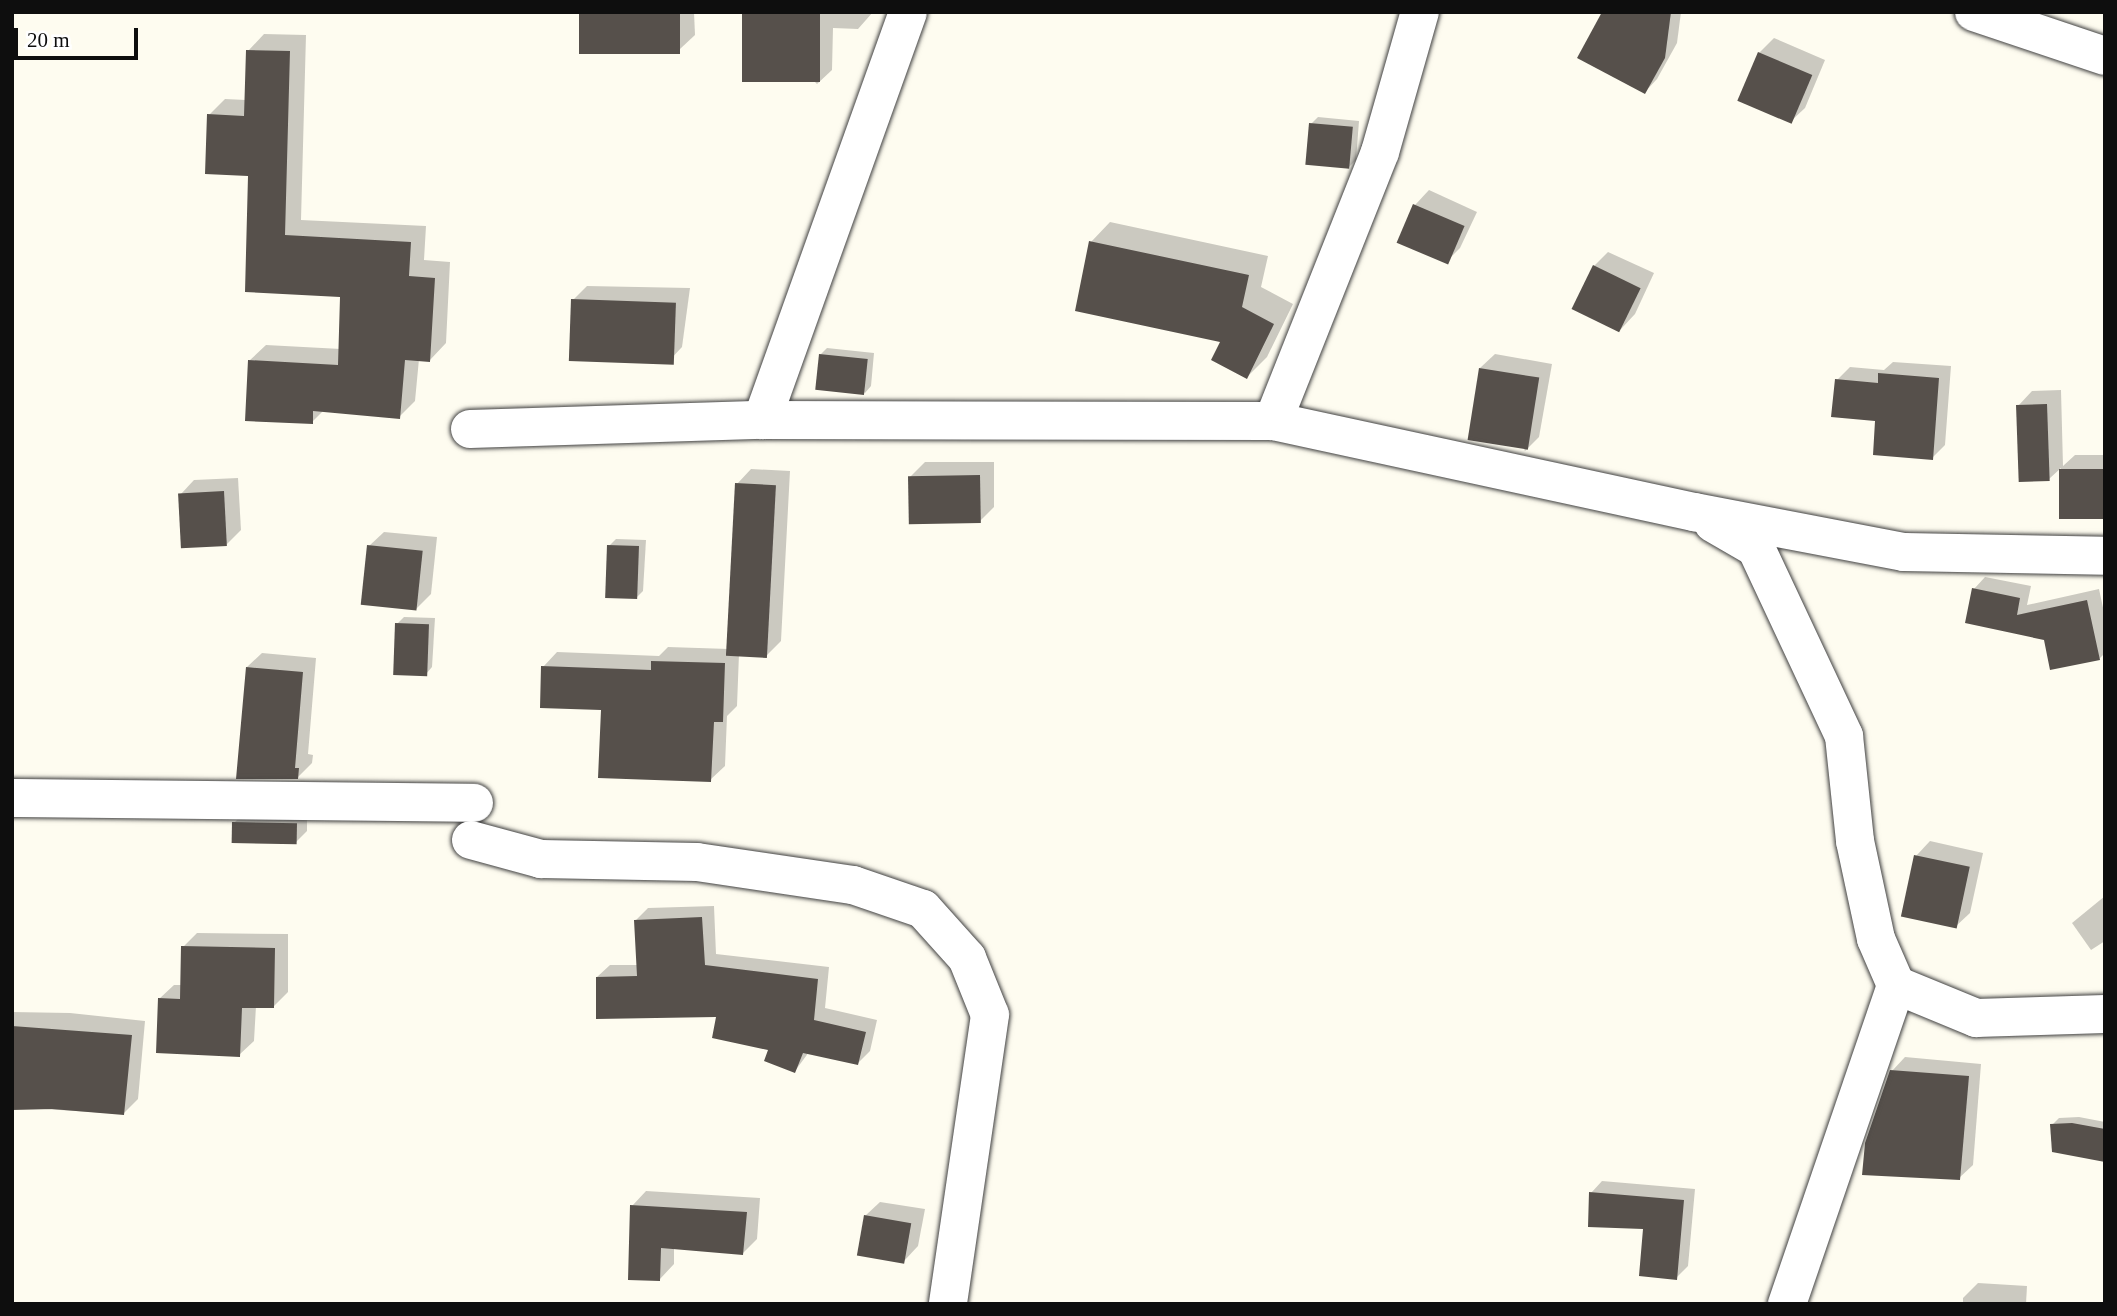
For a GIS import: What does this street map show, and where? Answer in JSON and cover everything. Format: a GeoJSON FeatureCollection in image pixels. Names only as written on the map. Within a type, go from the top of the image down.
{"type":"FeatureCollection","features":[{"type":"Feature","properties":{"kind":"street"},"geometry":{"type":"LineString","coordinates":[[762,420],[908,12]]}},
{"type":"Feature","properties":{"kind":"street"},"geometry":{"type":"LineString","coordinates":[[1273,421],[1380,152],[1420,12]]}},
{"type":"Feature","properties":{"kind":"street"},"geometry":{"type":"LineString","coordinates":[[1974,12],[2105,56]]}},
{"type":"Feature","properties":{"kind":"street"},"geometry":{"type":"LineString","coordinates":[[470,429],[762,420],[1273,421],[1693,512],[1905,552],[2105,556]]}},
{"type":"Feature","properties":{"kind":"street"},"geometry":{"type":"LineString","coordinates":[[1693,512],[1756,548],[1844,736],[1855,841],[1876,939],[1896,985],[1787,1304]]}},
{"type":"Feature","properties":{"kind":"street"},"geometry":{"type":"LineString","coordinates":[[12,798],[474,803]]}},
{"type":"Feature","properties":{"kind":"street"},"geometry":{"type":"LineString","coordinates":[[471,840],[541,859],[697,862],[853,885],[923,909],[967,958],[989,1015],[948,1304]]}},
{"type":"Feature","properties":{"kind":"street"},"geometry":{"type":"LineString","coordinates":[[1896,985],[1976,1018],[2105,1014]]}},
{"type":"Feature","properties":{"kind":"building"},"geometry":{"type":"Polygon","coordinates":[[[579,12],[680,12],[680,54],[579,54],[579,12]]]}},
{"type":"Feature","properties":{"kind":"building"},"geometry":{"type":"Polygon","coordinates":[[[742,12],[820,12],[820,82],[742,82],[742,12]]]}},
{"type":"Feature","properties":{"kind":"building"},"geometry":{"type":"Polygon","coordinates":[[[1602,12],[1671,12],[1665,58],[1645,94],[1577,58],[1602,12]]]}},
{"type":"Feature","properties":{"kind":"building"},"geometry":{"type":"Polygon","coordinates":[[[246,50],[290,51],[285,235],[411,242],[409,276],[435,278],[430,362],[405,360],[400,419],[313,411],[313,424],[245,421],[248,360],[338,365],[340,297],[245,292],[248,176],[205,174],[207,114],[244,116],[246,50]]]}},
{"type":"Feature","properties":{"kind":"building"},"geometry":{"type":"Polygon","coordinates":[[[1758,52],[1812,75],[1792,124],[1737,101],[1758,52]]]}},
{"type":"Feature","properties":{"kind":"building"},"geometry":{"type":"Polygon","coordinates":[[[1309,123],[1353,127],[1349,169],[1305,165],[1309,123]]]}},
{"type":"Feature","properties":{"kind":"building"},"geometry":{"type":"Polygon","coordinates":[[[1413,204],[1465,226],[1448,265],[1397,243],[1413,204]]]}},
{"type":"Feature","properties":{"kind":"building"},"geometry":{"type":"Polygon","coordinates":[[[1089,241],[1249,275],[1242,307],[1274,324],[1247,379],[1211,360],[1220,342],[1075,311],[1089,241]]]}},
{"type":"Feature","properties":{"kind":"building"},"geometry":{"type":"Polygon","coordinates":[[[1593,265],[1641,288],[1619,332],[1572,309],[1593,265]]]}},
{"type":"Feature","properties":{"kind":"building"},"geometry":{"type":"Polygon","coordinates":[[[571,299],[676,303],[674,365],[569,361],[571,299]]]}},
{"type":"Feature","properties":{"kind":"building"},"geometry":{"type":"Polygon","coordinates":[[[819,354],[868,359],[864,395],[815,390],[819,354]]]}},
{"type":"Feature","properties":{"kind":"building"},"geometry":{"type":"Polygon","coordinates":[[[1479,368],[1539,378],[1528,450],[1468,440],[1479,368]]]}},
{"type":"Feature","properties":{"kind":"building"},"geometry":{"type":"Polygon","coordinates":[[[1878,373],[1939,378],[1933,460],[1873,455],[1875,421],[1831,417],[1835,379],[1878,383],[1878,373]]]}},
{"type":"Feature","properties":{"kind":"building"},"geometry":{"type":"Polygon","coordinates":[[[2047,404],[2050,481],[2019,482],[2016,405],[2047,404]]]}},
{"type":"Feature","properties":{"kind":"building"},"geometry":{"type":"Polygon","coordinates":[[[2059,469],[2105,469],[2105,519],[2059,519],[2059,469]]]}},
{"type":"Feature","properties":{"kind":"building"},"geometry":{"type":"Polygon","coordinates":[[[980,475],[981,523],[909,524],[908,476],[980,475]]]}},
{"type":"Feature","properties":{"kind":"building"},"geometry":{"type":"Polygon","coordinates":[[[735,483],[776,485],[767,658],[726,656],[735,483]]]}},
{"type":"Feature","properties":{"kind":"building"},"geometry":{"type":"Polygon","coordinates":[[[224,491],[227,546],[181,548],[178,493],[224,491]]]}},
{"type":"Feature","properties":{"kind":"building"},"geometry":{"type":"Polygon","coordinates":[[[367,545],[423,551],[416,611],[361,605],[367,545]]]}},
{"type":"Feature","properties":{"kind":"building"},"geometry":{"type":"Polygon","coordinates":[[[607,545],[639,546],[637,599],[605,598],[607,545]]]}},
{"type":"Feature","properties":{"kind":"building"},"geometry":{"type":"Polygon","coordinates":[[[1972,588],[2020,598],[2017,615],[2087,600],[2100,660],[2050,670],[2044,640],[1965,623],[1972,588]]]}},
{"type":"Feature","properties":{"kind":"building"},"geometry":{"type":"Polygon","coordinates":[[[395,623],[429,624],[427,676],[393,675],[395,623]]]}},
{"type":"Feature","properties":{"kind":"building"},"geometry":{"type":"Polygon","coordinates":[[[651,661],[725,663],[723,722],[714,722],[711,782],[598,778],[601,710],[540,708],[541,666],[651,670],[651,661]]]}},
{"type":"Feature","properties":{"kind":"building"},"geometry":{"type":"Polygon","coordinates":[[[246,667],[303,672],[295,768],[299,768],[298,779],[236,779],[246,667]]]}},
{"type":"Feature","properties":{"kind":"building"},"geometry":{"type":"Polygon","coordinates":[[[232,822],[297,823],[297,844],[232,843],[232,822]]]}},
{"type":"Feature","properties":{"kind":"building"},"geometry":{"type":"Polygon","coordinates":[[[1914,855],[1970,867],[1957,928],[1901,917],[1914,855]]]}},
{"type":"Feature","properties":{"kind":"building"},"geometry":{"type":"Polygon","coordinates":[[[702,917],[705,965],[818,979],[814,1020],[866,1032],[858,1065],[803,1053],[795,1073],[764,1061],[768,1050],[712,1038],[716,1017],[596,1019],[596,977],[637,976],[634,920],[702,917]]]}},
{"type":"Feature","properties":{"kind":"building"},"geometry":{"type":"Polygon","coordinates":[[[181,946],[275,948],[274,1008],[242,1008],[240,1057],[156,1053],[158,998],[180,999],[181,946]]]}},
{"type":"Feature","properties":{"kind":"building"},"geometry":{"type":"Polygon","coordinates":[[[12,1026],[132,1035],[124,1115],[52,1109],[12,1110],[12,1026]]]}},
{"type":"Feature","properties":{"kind":"building"},"geometry":{"type":"Polygon","coordinates":[[[1890,1070],[1969,1076],[1960,1180],[1862,1175],[1865,1143],[1890,1070]]]}},
{"type":"Feature","properties":{"kind":"building"},"geometry":{"type":"Polygon","coordinates":[[[2072,1123],[2105,1129],[2105,1162],[2052,1152],[2050,1124],[2072,1123]]]}},
{"type":"Feature","properties":{"kind":"building"},"geometry":{"type":"Polygon","coordinates":[[[1589,1192],[1684,1200],[1677,1280],[1639,1276],[1643,1229],[1588,1227],[1589,1192]]]}},
{"type":"Feature","properties":{"kind":"building"},"geometry":{"type":"Polygon","coordinates":[[[630,1205],[747,1212],[743,1255],[661,1248],[660,1281],[628,1280],[630,1205]]]}},
{"type":"Feature","properties":{"kind":"building"},"geometry":{"type":"Polygon","coordinates":[[[864,1215],[911,1223],[904,1264],[857,1255],[864,1215]]]}}]}
